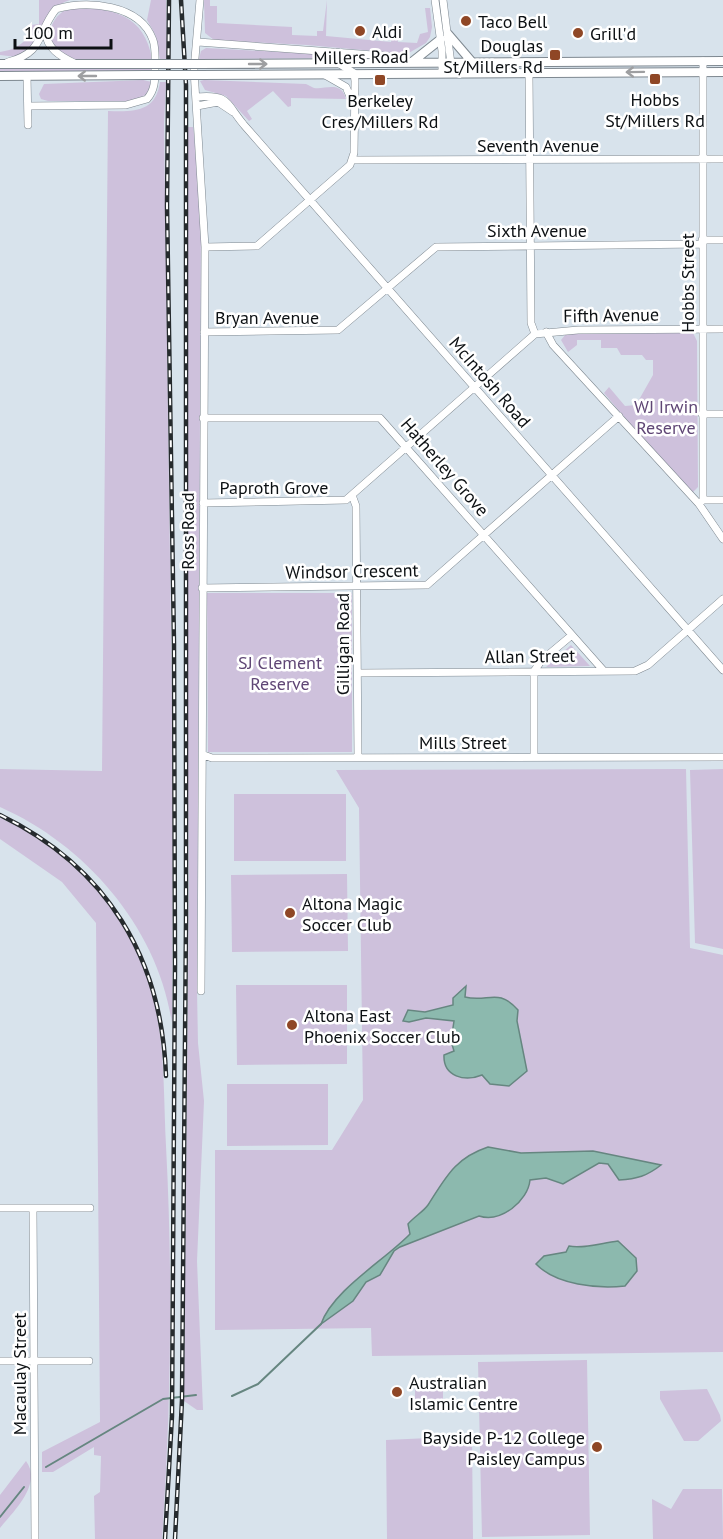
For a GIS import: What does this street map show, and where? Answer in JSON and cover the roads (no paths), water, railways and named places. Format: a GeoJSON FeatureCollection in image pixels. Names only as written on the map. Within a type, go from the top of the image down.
{"type":"FeatureCollection","features":[{"type":"Feature","properties":{"kind":"main road"},"geometry":{"type":"LineString","coordinates":[[408,62],[445,36],[472,62]]}},
{"type":"Feature","properties":{"kind":"main road","name":"Millers Road"},"geometry":{"type":"LineString","coordinates":[[0,76],[146,75],[338,63],[723,61]]}},
{"type":"Feature","properties":{"kind":"main road","name":"Millers Road"},"geometry":{"type":"LineString","coordinates":[[0,64],[145,64],[198,70],[324,74],[723,72]]}},
{"type":"Feature","properties":{"kind":"street","name":"Ross Road"},"geometry":{"type":"LineString","coordinates":[[200,0],[196,97],[205,247],[201,991]]}},
{"type":"Feature","properties":{"kind":"street"},"geometry":{"type":"LineString","coordinates":[[435,0],[452,62],[452,72]]}},
{"type":"Feature","properties":{"kind":"street"},"geometry":{"type":"LineString","coordinates":[[442,72],[445,36],[443,0]]}},
{"type":"Feature","properties":{"kind":"street"},"geometry":{"type":"LineString","coordinates":[[0,64],[29,54],[37,47],[50,16],[64,5],[104,4],[123,9],[145,26],[153,40],[155,85],[147,99],[126,105],[29,106]]}},
{"type":"Feature","properties":{"kind":"street"},"geometry":{"type":"LineString","coordinates":[[45,29],[49,46],[76,65]]}},
{"type":"Feature","properties":{"kind":"street","name":"Millers Road"},"geometry":{"type":"LineString","coordinates":[[198,42],[387,56],[408,62]]}},
{"type":"Feature","properties":{"kind":"street","name":"Hobbs Street"},"geometry":{"type":"LineString","coordinates":[[701,502],[703,61]]}},
{"type":"Feature","properties":{"kind":"street"},"geometry":{"type":"LineString","coordinates":[[205,247],[257,246],[352,160],[354,74],[338,63]]}},
{"type":"Feature","properties":{"kind":"street"},"geometry":{"type":"LineString","coordinates":[[529,73],[531,323],[535,334]]}},
{"type":"Feature","properties":{"kind":"street"},"geometry":{"type":"LineString","coordinates":[[324,74],[346,87],[351,95],[354,112]]}},
{"type":"Feature","properties":{"kind":"street"},"geometry":{"type":"LineString","coordinates":[[27,76],[28,125]]}},
{"type":"Feature","properties":{"kind":"street","name":"McIntosh Road"},"geometry":{"type":"LineString","coordinates":[[196,97],[220,96],[228,102],[235,114],[723,670]]}},
{"type":"Feature","properties":{"kind":"street","name":"McIntosh Road"},"geometry":{"type":"LineString","coordinates":[[197,106],[218,102],[235,114]]}},
{"type":"Feature","properties":{"kind":"street","name":"Seventh Avenue"},"geometry":{"type":"LineString","coordinates":[[352,160],[723,159]]}},
{"type":"Feature","properties":{"kind":"street","name":"Sixth Avenue"},"geometry":{"type":"LineString","coordinates":[[387,288],[436,247],[723,240]]}},
{"type":"Feature","properties":{"kind":"street","name":"Bryan Avenue"},"geometry":{"type":"LineString","coordinates":[[204,332],[338,330],[387,288]]}},
{"type":"Feature","properties":{"kind":"street","name":"Fifth Avenue"},"geometry":{"type":"LineString","coordinates":[[535,334],[723,329]]}},
{"type":"Feature","properties":{"kind":"street"},"geometry":{"type":"LineString","coordinates":[[546,332],[553,345],[701,502],[723,540]]}},
{"type":"Feature","properties":{"kind":"street","name":"Paproth Grove"},"geometry":{"type":"LineString","coordinates":[[202,502],[336,502],[346,500],[535,334]]}},
{"type":"Feature","properties":{"kind":"street"},"geometry":{"type":"LineString","coordinates":[[702,414],[723,414]]}},
{"type":"Feature","properties":{"kind":"street","name":"Windsor Crescent"},"geometry":{"type":"LineString","coordinates":[[202,588],[427,585],[619,416]]}},
{"type":"Feature","properties":{"kind":"street","name":"Hatherley Grove"},"geometry":{"type":"LineString","coordinates":[[203,418],[376,417],[384,421],[603,670]]}},
{"type":"Feature","properties":{"kind":"street","name":"Gilligan Road"},"geometry":{"type":"LineString","coordinates":[[352,495],[356,506],[358,757]]}},
{"type":"Feature","properties":{"kind":"street"},"geometry":{"type":"LineString","coordinates":[[701,502],[723,500]]}},
{"type":"Feature","properties":{"kind":"street","name":"Allan Street"},"geometry":{"type":"LineString","coordinates":[[358,673],[642,669],[723,599]]}},
{"type":"Feature","properties":{"kind":"street"},"geometry":{"type":"LineString","coordinates":[[534,757],[534,671],[542,660],[572,635]]}},
{"type":"Feature","properties":{"kind":"street","name":"Mills Street"},"geometry":{"type":"LineString","coordinates":[[204,755],[212,758],[723,757]]}},
{"type":"Feature","properties":{"kind":"street"},"geometry":{"type":"LineString","coordinates":[[0,1208],[90,1208]]}},
{"type":"Feature","properties":{"kind":"street","name":"Macaulay Street"},"geometry":{"type":"LineString","coordinates":[[33,1208],[35,1539]]}},
{"type":"Feature","properties":{"kind":"street"},"geometry":{"type":"LineString","coordinates":[[0,1361],[88,1361]]}},
{"type":"Feature","properties":{"kind":"waterway"},"geometry":{"type":"LineString","coordinates":[[232,1396],[258,1384],[321,1324]]}},
{"type":"Feature","properties":{"kind":"waterway"},"geometry":{"type":"LineString","coordinates":[[46,1467],[163,1399],[196,1395]]}},
{"type":"Feature","properties":{"kind":"waterway"},"geometry":{"type":"LineString","coordinates":[[0,1517],[24,1487]]}},
{"type":"Feature","properties":{"kind":"railway"},"geometry":{"type":"LineString","coordinates":[[165,1539],[172,1416],[175,964],[174,644],[167,206],[169,0]]}},
{"type":"Feature","properties":{"kind":"railway"},"geometry":{"type":"LineString","coordinates":[[175,1539],[182,1400],[186,921],[186,85],[181,0]]}},
{"type":"Feature","properties":{"kind":"railway"},"geometry":{"type":"LineString","coordinates":[[0,815],[38,836],[71,861],[98,889],[122,921],[140,955],[153,993],[162,1033],[166,1076]]}},
{"type":"Feature","properties":{"kind":"place","name":"Taco Bell"},"geometry":{"type":"Point","coordinates":[466,21]}},
{"type":"Feature","properties":{"kind":"place","name":"Aldi"},"geometry":{"type":"Point","coordinates":[360,31]}},
{"type":"Feature","properties":{"kind":"place","name":"Grill'd"},"geometry":{"type":"Point","coordinates":[578,33]}},
{"type":"Feature","properties":{"kind":"place","name":"Douglas St/Millers Rd"},"geometry":{"type":"Point","coordinates":[555,55]}},
{"type":"Feature","properties":{"kind":"place","name":"Hobbs St/Millers Rd"},"geometry":{"type":"Point","coordinates":[655,79]}},
{"type":"Feature","properties":{"kind":"place","name":"Berkeley Cres/Millers Rd"},"geometry":{"type":"Point","coordinates":[380,80]}},
{"type":"Feature","properties":{"kind":"place","name":"Altona Magic Soccer Club"},"geometry":{"type":"Point","coordinates":[290,913]}},
{"type":"Feature","properties":{"kind":"place","name":"Altona East Phoenix Soccer Club"},"geometry":{"type":"Point","coordinates":[292,1025]}},
{"type":"Feature","properties":{"kind":"place","name":"Australian Islamic Centre"},"geometry":{"type":"Point","coordinates":[397,1392]}},
{"type":"Feature","properties":{"kind":"place","name":"Bayside P-12 College Paisley Campus"},"geometry":{"type":"Point","coordinates":[597,1447]}},
{"type":"Feature","properties":{"kind":"park label","name":"WJ Irwin Reserve"},"geometry":{"type":"Point","coordinates":[666,416]}},
{"type":"Feature","properties":{"kind":"park label","name":"SJ Clement Reserve"},"geometry":{"type":"Point","coordinates":[280,672]}}]}
